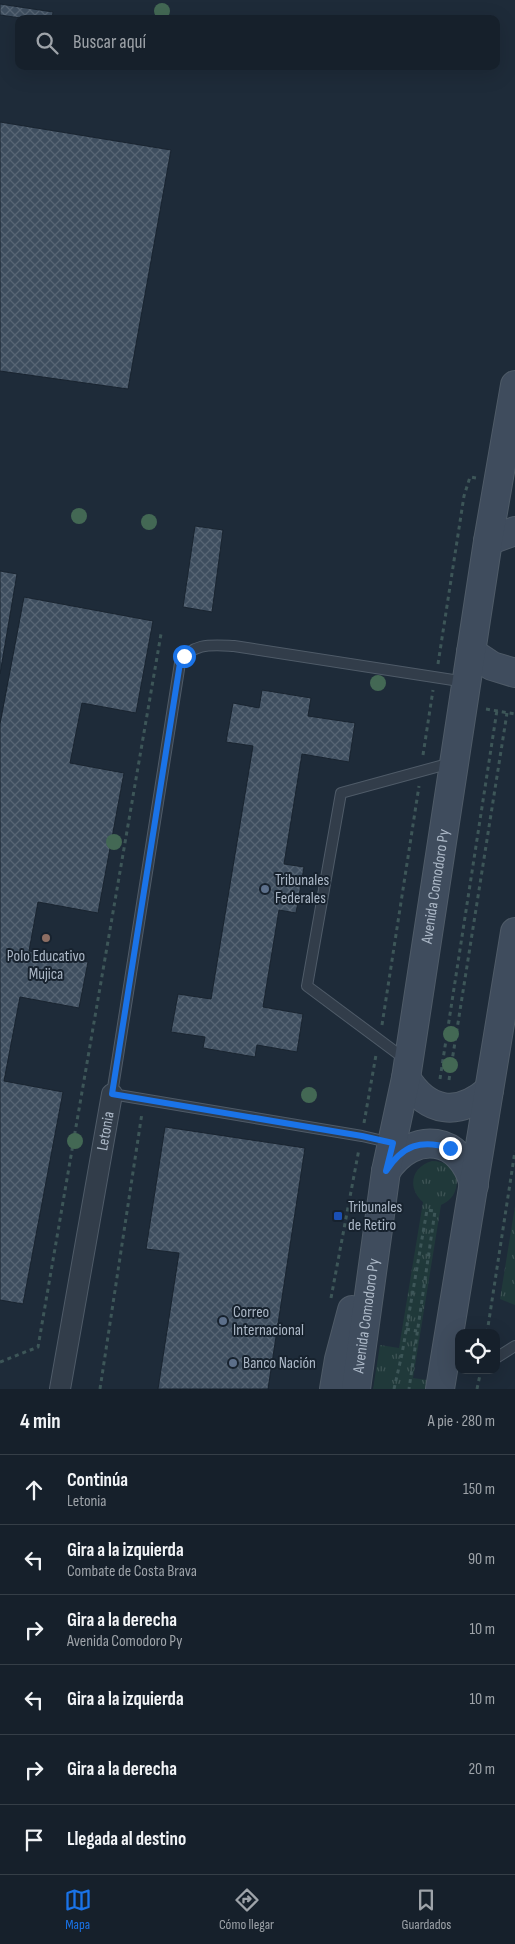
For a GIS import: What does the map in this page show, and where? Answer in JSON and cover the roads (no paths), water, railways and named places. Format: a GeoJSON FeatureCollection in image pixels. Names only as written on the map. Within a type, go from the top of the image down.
{"type":"FeatureCollection","features":[{"type":"Feature","properties":{"kind":"main road","name":"Avenida Comodoro Py"},"geometry":{"type":"LineString","coordinates":[[356,1389],[386,1171],[407,1070],[488,540],[515,385]]}},
{"type":"Feature","properties":{"kind":"main road"},"geometry":{"type":"LineString","coordinates":[[488,540],[515,531]]}},
{"type":"Feature","properties":{"kind":"main road"},"geometry":{"type":"LineString","coordinates":[[471,652],[492,666],[515,673]]}},
{"type":"Feature","properties":{"kind":"main road"},"geometry":{"type":"LineString","coordinates":[[440,1389],[452,1358],[474,1185],[515,932]]}},
{"type":"Feature","properties":{"kind":"main road"},"geometry":{"type":"LineString","coordinates":[[407,1070],[415,1092],[428,1102],[444,1107],[461,1107],[477,1101],[489,1090]]}},
{"type":"Feature","properties":{"kind":"main road"},"geometry":{"type":"LineString","coordinates":[[386,1171],[394,1158],[406,1149],[421,1144],[436,1144],[450,1148],[462,1157],[471,1170],[474,1185]]}},
{"type":"Feature","properties":{"kind":"main road"},"geometry":{"type":"LineString","coordinates":[[334,1389],[343,1344],[380,1217]]}},
{"type":"Feature","properties":{"kind":"street","name":"Letonia"},"geometry":{"type":"LineString","coordinates":[[60,1389],[112,1094]]}},
{"type":"Feature","properties":{"kind":"lane","name":"Letonia"},"geometry":{"type":"LineString","coordinates":[[112,1094],[180,663],[190,650],[208,645],[234,646],[467,682]]}},
{"type":"Feature","properties":{"kind":"lane"},"geometry":{"type":"LineString","coordinates":[[407,1070],[379,1040],[307,986],[341,792],[454,762]]}},
{"type":"Feature","properties":{"kind":"lane"},"geometry":{"type":"LineString","coordinates":[[112,1094],[362,1136],[393,1143]]}},
{"type":"Feature","properties":{"kind":"lane"},"geometry":{"type":"LineString","coordinates":[[500,1355],[515,1346]]}},
{"type":"Feature","properties":{"kind":"place","name":"Tribunales Federales"},"geometry":{"type":"Point","coordinates":[265,889]}},
{"type":"Feature","properties":{"kind":"place","name":"Polo Educativo Mujica"},"geometry":{"type":"Point","coordinates":[46,938]}},
{"type":"Feature","properties":{"kind":"place","name":"Tribunales de Retiro"},"geometry":{"type":"Point","coordinates":[338,1216]}},
{"type":"Feature","properties":{"kind":"place","name":"Correo Internacional"},"geometry":{"type":"Point","coordinates":[223,1321]}},
{"type":"Feature","properties":{"kind":"place","name":"Banco Nación"},"geometry":{"type":"Point","coordinates":[233,1363]}}]}
